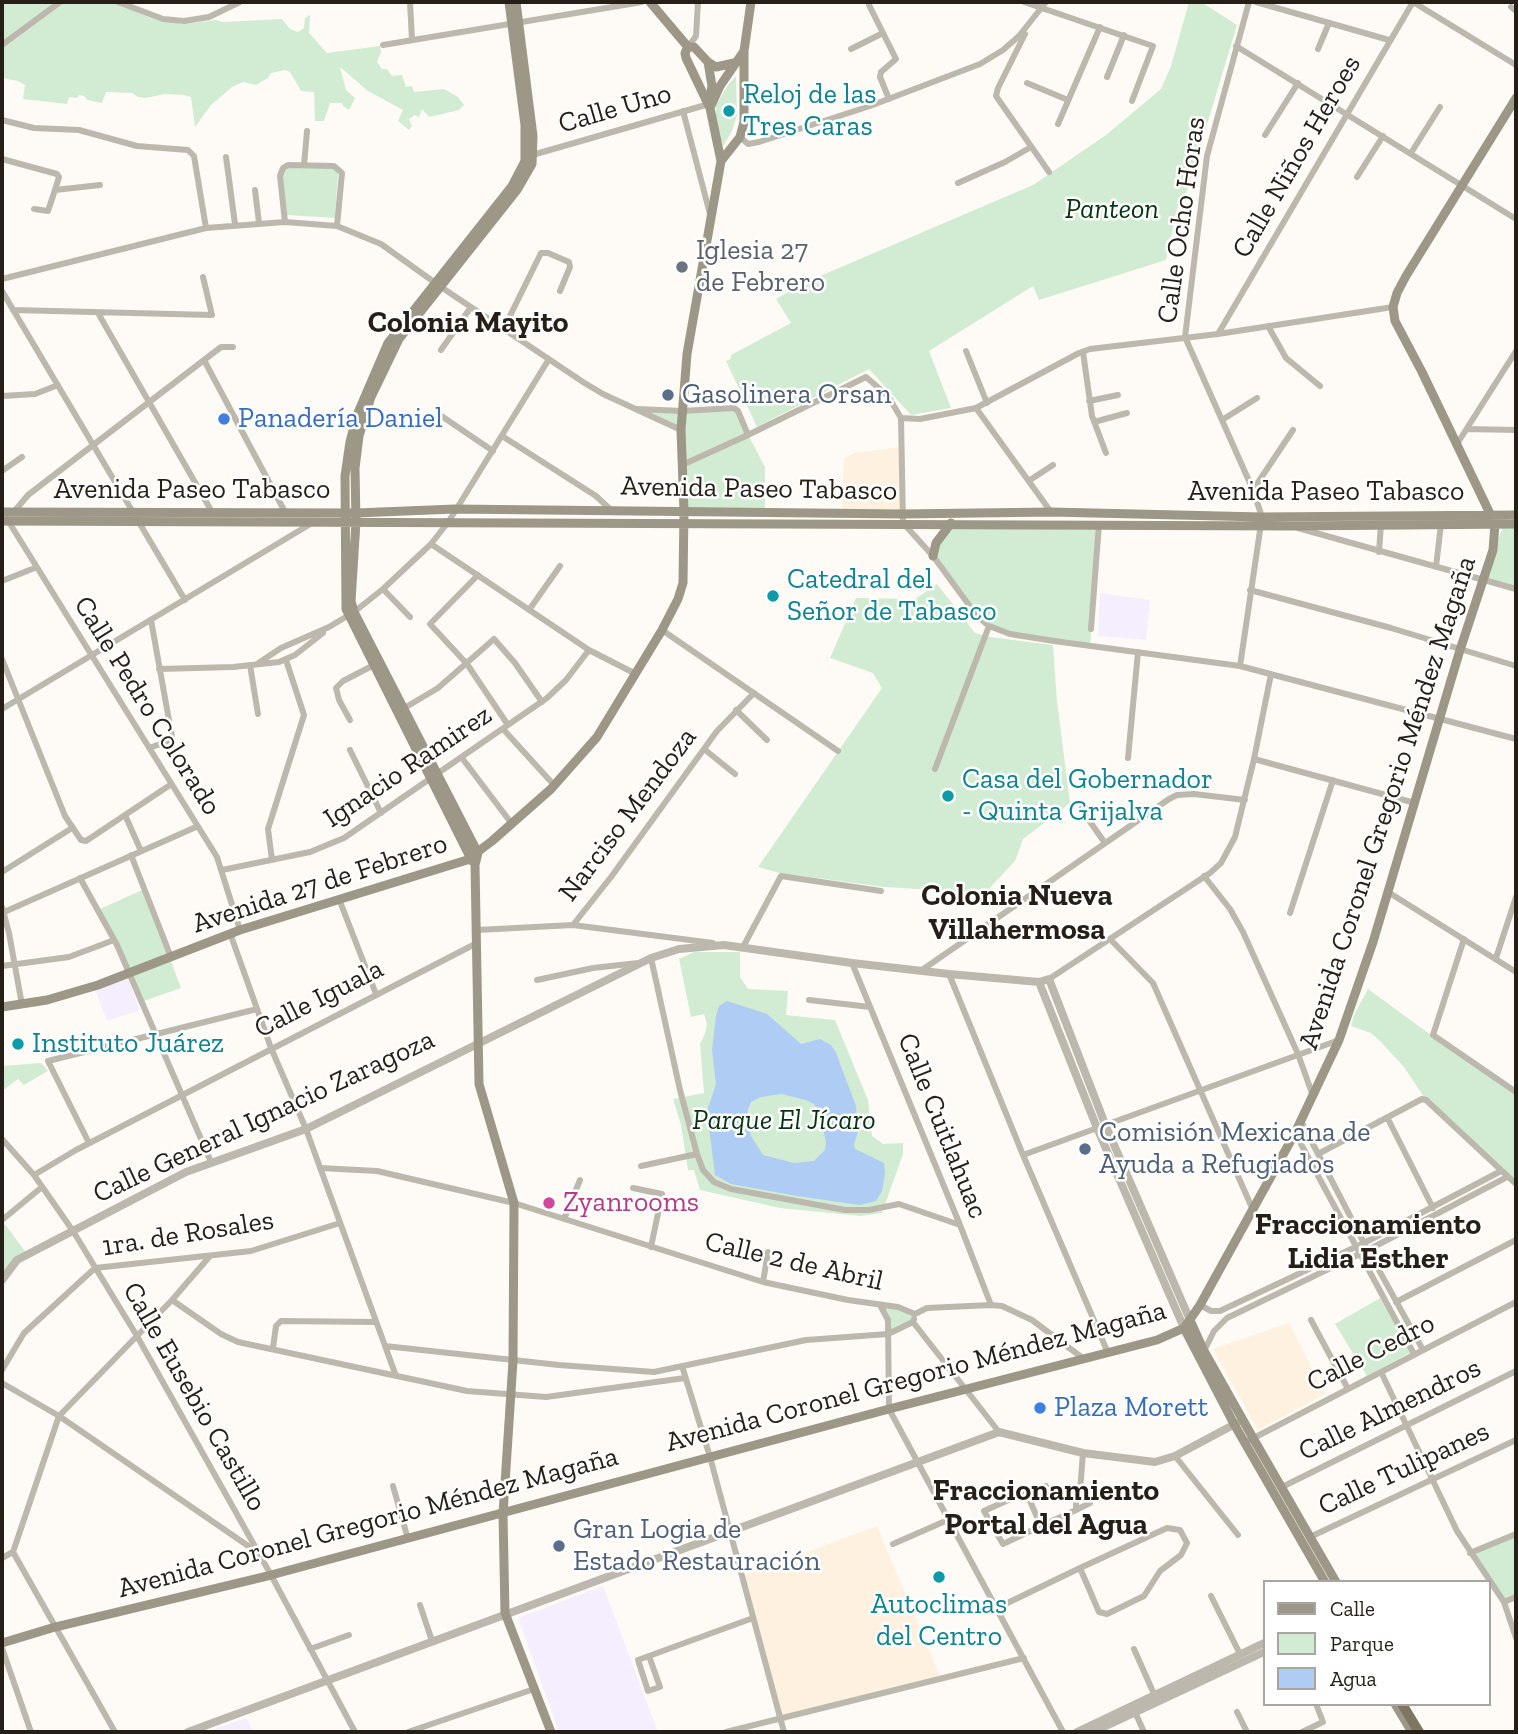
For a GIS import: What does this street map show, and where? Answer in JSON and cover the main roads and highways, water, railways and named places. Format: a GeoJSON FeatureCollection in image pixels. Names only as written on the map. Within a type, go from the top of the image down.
{"type":"FeatureCollection","features":[{"type":"Feature","properties":{"kind":"highway"},"geometry":{"type":"LineString","coordinates":[[1406,1706],[1421,1732]]}},
{"type":"Feature","properties":{"kind":"main road"},"geometry":{"type":"LineString","coordinates":[[509,2],[532,124],[530,168],[517,190],[393,335],[365,394],[348,452],[345,476],[344,601],[475,859],[481,1094],[514,1203],[513,1361],[503,1514],[505,1613],[551,1732]]}},
{"type":"Feature","properties":{"kind":"main road"},"geometry":{"type":"LineString","coordinates":[[515,24],[516,2]]}},
{"type":"Feature","properties":{"kind":"main road"},"geometry":{"type":"LineString","coordinates":[[650,2],[688,47],[699,50],[708,62],[712,86],[710,106]]}},
{"type":"Feature","properties":{"kind":"main road"},"geometry":{"type":"LineString","coordinates":[[710,106],[716,92],[744,51],[751,2]]}},
{"type":"Feature","properties":{"kind":"main road"},"geometry":{"type":"LineString","coordinates":[[688,47],[685,53],[710,106]]}},
{"type":"Feature","properties":{"kind":"main road","name":"Avenida 27 de Febrero"},"geometry":{"type":"LineString","coordinates":[[720,161],[740,137],[746,112],[744,51]]}},
{"type":"Feature","properties":{"kind":"main road"},"geometry":{"type":"LineString","coordinates":[[708,62],[721,67],[735,63]]}},
{"type":"Feature","properties":{"kind":"main road"},"geometry":{"type":"LineString","coordinates":[[1493,519],[1395,321],[1393,307],[1396,293],[1406,276],[1516,98]]}},
{"type":"Feature","properties":{"kind":"main road","name":"Avenida 27 de Febrero"},"geometry":{"type":"LineString","coordinates":[[2,1007],[67,994],[129,974],[230,933],[475,859],[554,785],[597,737],[662,630],[683,583],[682,411],[691,323],[720,161],[710,106]]}},
{"type":"Feature","properties":{"kind":"main road"},"geometry":{"type":"LineString","coordinates":[[400,710],[374,666],[351,614],[357,451],[371,397],[399,339],[438,285]]}},
{"type":"Feature","properties":{"kind":"main road","name":"Avenida Paseo Tabasco"},"geometry":{"type":"LineString","coordinates":[[356,517],[455,509],[684,511],[902,518],[951,523],[1493,519],[1516,524]]}},
{"type":"Feature","properties":{"kind":"main road","name":"Avenida Paseo Tabasco"},"geometry":{"type":"LineString","coordinates":[[2,512],[8,518],[138,522],[314,522],[345,517]]}},
{"type":"Feature","properties":{"kind":"main road","name":"Avenida Paseo Tabasco"},"geometry":{"type":"LineString","coordinates":[[8,518],[131,512],[285,512],[449,522],[684,523],[1051,512],[1261,521],[1289,526],[1441,524],[1516,515]]}},
{"type":"Feature","properties":{"kind":"main road","name":"Avenida Coronel Gregorio Méndez Magaña"},"geometry":{"type":"LineString","coordinates":[[2,1645],[55,1627],[271,1575],[1157,1340],[1187,1324],[1314,1098],[1339,1040],[1388,892],[1495,541],[1493,519]]}},
{"type":"Feature","properties":{"kind":"main road"},"geometry":{"type":"LineString","coordinates":[[933,556],[936,543],[951,523]]}},
{"type":"Feature","properties":{"kind":"main road"},"geometry":{"type":"LineString","coordinates":[[1316,535],[1327,524]]}},
{"type":"Feature","properties":{"kind":"main road"},"geometry":{"type":"LineString","coordinates":[[1187,1324],[1238,1422],[1282,1488],[1335,1580]]}},
{"type":"Feature","properties":{"kind":"main road"},"geometry":{"type":"LineString","coordinates":[[1249,1440],[1324,1580]]}},
{"type":"Feature","properties":{"kind":"main road"},"geometry":{"type":"LineString","coordinates":[[1396,1706],[1412,1732]]}},
{"type":"Feature","properties":{"kind":"water"},"geometry":{"type":"Polygon","coordinates":[[[727,1001],[767,1014],[801,1044],[820,1039],[831,1045],[856,1106],[858,1131],[855,1149],[884,1163],[882,1191],[876,1201],[860,1205],[797,1196],[731,1184],[715,1175],[707,1111],[716,1084],[712,1050],[719,1006],[727,1001]],[[781,1094],[761,1097],[751,1102],[747,1121],[751,1136],[763,1155],[794,1163],[814,1161],[825,1150],[826,1142],[819,1112],[814,1104],[781,1094]]]}},
{"type":"Feature","properties":{"kind":"place","name":"Reloj de las Tres Caras"},"geometry":{"type":"Point","coordinates":[729,111]}},
{"type":"Feature","properties":{"kind":"place","name":"Iglesia 27 de Febrero"},"geometry":{"type":"Point","coordinates":[682,267]}},
{"type":"Feature","properties":{"kind":"place","name":"Gasolinera Orsan"},"geometry":{"type":"Point","coordinates":[668,395]}},
{"type":"Feature","properties":{"kind":"place","name":"Panadería Daniel"},"geometry":{"type":"Point","coordinates":[224,419]}},
{"type":"Feature","properties":{"kind":"place","name":"Catedral del Señor de Tabasco"},"geometry":{"type":"Point","coordinates":[773,596]}},
{"type":"Feature","properties":{"kind":"place","name":"Casa del Gobernador - Quinta Grijalva"},"geometry":{"type":"Point","coordinates":[948,796]}},
{"type":"Feature","properties":{"kind":"place","name":"Instituto Juárez"},"geometry":{"type":"Point","coordinates":[18,1044]}},
{"type":"Feature","properties":{"kind":"place","name":"Comisión Mexicana de Ayuda a Refugiados"},"geometry":{"type":"Point","coordinates":[1085,1149]}},
{"type":"Feature","properties":{"kind":"place","name":"Zyanrooms"},"geometry":{"type":"Point","coordinates":[549,1203]}},
{"type":"Feature","properties":{"kind":"place","name":"Plaza Morett"},"geometry":{"type":"Point","coordinates":[1040,1408]}},
{"type":"Feature","properties":{"kind":"place","name":"Gran Logia de Estado Restauración"},"geometry":{"type":"Point","coordinates":[559,1546]}},
{"type":"Feature","properties":{"kind":"place","name":"Autoclimas del Centro"},"geometry":{"type":"Point","coordinates":[939,1577]}},
{"type":"Feature","properties":{"kind":"district","name":"Colonia Mayito"},"geometry":{"type":"Point","coordinates":[468,323]}},
{"type":"Feature","properties":{"kind":"district","name":"Colonia Nueva Villahermosa"},"geometry":{"type":"Point","coordinates":[1017,913]}},
{"type":"Feature","properties":{"kind":"district","name":"Fraccionamiento Lidia Esther"},"geometry":{"type":"Point","coordinates":[1368,1242]}},
{"type":"Feature","properties":{"kind":"district","name":"Fraccionamiento Portal del Agua"},"geometry":{"type":"Point","coordinates":[1046,1508]}},
{"type":"Feature","properties":{"kind":"park label","name":"Panteon"},"geometry":{"type":"Point","coordinates":[1112,210]}},
{"type":"Feature","properties":{"kind":"park label","name":"Parque El Jícaro"},"geometry":{"type":"Point","coordinates":[784,1121]}}]}
